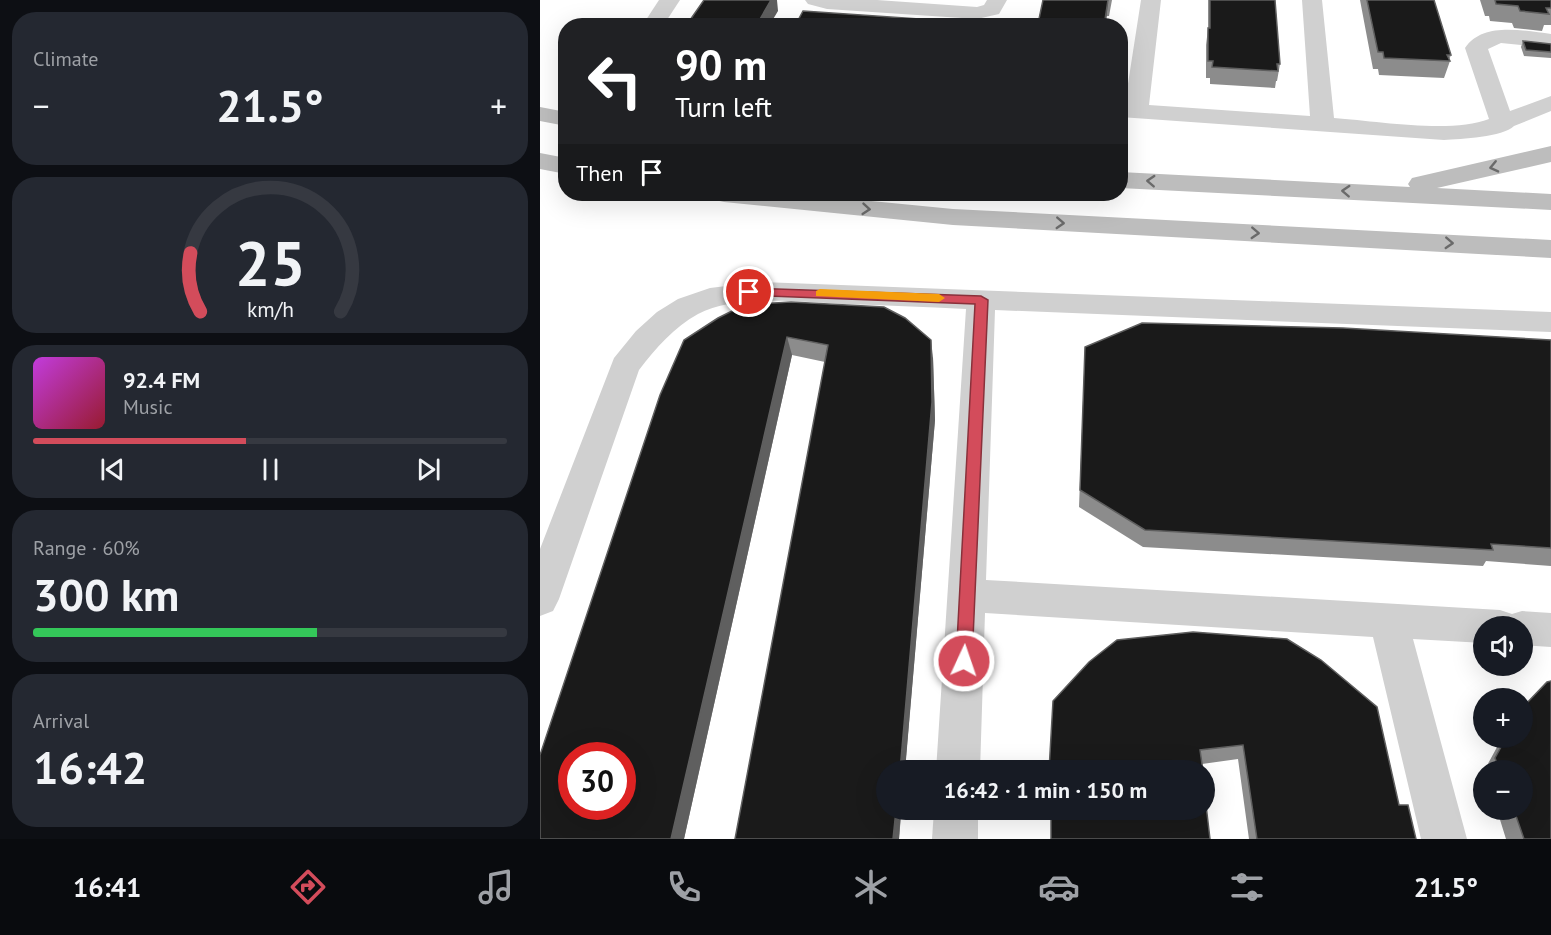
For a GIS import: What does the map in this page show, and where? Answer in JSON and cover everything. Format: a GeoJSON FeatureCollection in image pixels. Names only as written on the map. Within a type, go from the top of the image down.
{"type":"FeatureCollection","features":[{"type":"Feature","properties":{"kind":"main road"},"geometry":{"type":"LineString","coordinates":[[540,114],[558,117]]}},
{"type":"Feature","properties":{"kind":"main road"},"geometry":{"type":"LineString","coordinates":[[1383,192],[1551,154]]}},
{"type":"Feature","properties":{"kind":"main road"},"geometry":{"type":"LineString","coordinates":[[540,161],[558,164]]}},
{"type":"Feature","properties":{"kind":"main road"},"geometry":{"type":"LineString","coordinates":[[1128,180],[1551,202]]}},
{"type":"Feature","properties":{"kind":"main road"},"geometry":{"type":"LineString","coordinates":[[794,201],[953,217],[1551,249]]}},
{"type":"Feature","properties":{"kind":"street"},"geometry":{"type":"LineString","coordinates":[[657,18],[670,0]]}},
{"type":"Feature","properties":{"kind":"street"},"geometry":{"type":"LineString","coordinates":[[815,0],[827,3],[977,14],[992,10],[997,0]]}},
{"type":"Feature","properties":{"kind":"street"},"geometry":{"type":"LineString","coordinates":[[1151,0],[1128,111],[1444,133],[1465,132],[1503,124],[1551,103]]}},
{"type":"Feature","properties":{"kind":"street"},"geometry":{"type":"LineString","coordinates":[[1311,0],[1323,126]]}},
{"type":"Feature","properties":{"kind":"street"},"geometry":{"type":"LineString","coordinates":[[1503,124],[1476,48],[1480,43],[1499,38],[1551,41]]}},
{"type":"Feature","properties":{"kind":"street"},"geometry":{"type":"LineString","coordinates":[[540,599],[625,366],[640,345],[663,323],[687,305],[712,296],[749,292],[1551,322]]}},
{"type":"Feature","properties":{"kind":"street"},"geometry":{"type":"LineString","coordinates":[[959,760],[981,300]]}},
{"type":"Feature","properties":{"kind":"street"},"geometry":{"type":"LineString","coordinates":[[967,595],[1473,625]]}},
{"type":"Feature","properties":{"kind":"street"},"geometry":{"type":"LineString","coordinates":[[1388,620],[1444,839]]}},
{"type":"Feature","properties":{"kind":"street"},"geometry":{"type":"LineString","coordinates":[[1533,629],[1551,630]]}},
{"type":"Feature","properties":{"kind":"street"},"geometry":{"type":"LineString","coordinates":[[955,839],[956,820]]}},
{"type":"Feature","properties":{"kind":"building"},"geometry":{"type":"Polygon","coordinates":[[[704,0],[771,0],[761,18],[691,18],[704,0]]]}},
{"type":"Feature","properties":{"kind":"building"},"geometry":{"type":"Polygon","coordinates":[[[1043,0],[1108,0],[1105,18],[1039,18],[1043,0]]]}},
{"type":"Feature","properties":{"kind":"building"},"geometry":{"type":"Polygon","coordinates":[[[1210,0],[1275,0],[1280,64],[1277,64],[1278,71],[1212,67],[1213,61],[1208,61],[1210,0]]]}},
{"type":"Feature","properties":{"kind":"building"},"geometry":{"type":"Polygon","coordinates":[[[1367,0],[1434,0],[1451,55],[1447,55],[1450,61],[1384,58],[1383,52],[1378,52],[1367,0]]]}},
{"type":"Feature","properties":{"kind":"building"},"geometry":{"type":"Polygon","coordinates":[[[1495,0],[1551,0],[1551,8],[1546,8],[1549,14],[1520,11],[1518,6],[1496,4],[1495,0]]]}},
{"type":"Feature","properties":{"kind":"building"},"geometry":{"type":"Polygon","coordinates":[[[803,11],[904,18],[799,18],[803,11]]]}},
{"type":"Feature","properties":{"kind":"building"},"geometry":{"type":"Polygon","coordinates":[[[1523,41],[1551,44],[1551,52],[1526,50],[1523,41]]]}},
{"type":"Feature","properties":{"kind":"building"},"geometry":{"type":"Polygon","coordinates":[[[791,302],[884,307],[905,318],[931,340],[932,402],[901,760],[876,760],[876,820],[895,820],[893,839],[735,839],[828,345],[787,337],[671,839],[540,839],[540,755],[660,395],[684,340],[718,318],[744,305],[791,302]]]}},
{"type":"Feature","properties":{"kind":"building"},"geometry":{"type":"Polygon","coordinates":[[[1142,323],[1343,328],[1551,340],[1551,548],[1491,544],[1493,550],[1145,530],[1080,490],[1085,347],[1142,323]]]}},
{"type":"Feature","properties":{"kind":"building"},"geometry":{"type":"Polygon","coordinates":[[[1193,632],[1287,639],[1321,660],[1377,707],[1399,805],[1408,805],[1416,839],[1257,839],[1243,745],[1200,750],[1201,760],[1050,760],[1053,701],[1089,662],[1117,640],[1193,632]]]}},
{"type":"Feature","properties":{"kind":"building"},"geometry":{"type":"Polygon","coordinates":[[[1551,681],[1551,839],[1524,839],[1517,820],[1533,820],[1533,760],[1496,760],[1495,758],[1500,748],[1533,748],[1533,697],[1547,682],[1551,681]]]}},
{"type":"Feature","properties":{"kind":"building"},"geometry":{"type":"Polygon","coordinates":[[[1051,820],[1208,820],[1210,839],[1051,839],[1051,820]]]}},
{"type":"Feature","properties":{"kind":"slow traffic"},"geometry":{"type":"LineString","coordinates":[[820,293],[939,298]]}},
{"type":"Feature","properties":{"kind":"route"},"geometry":{"type":"LineString","coordinates":[[749,292],[981,300],[964,661]]}}]}
